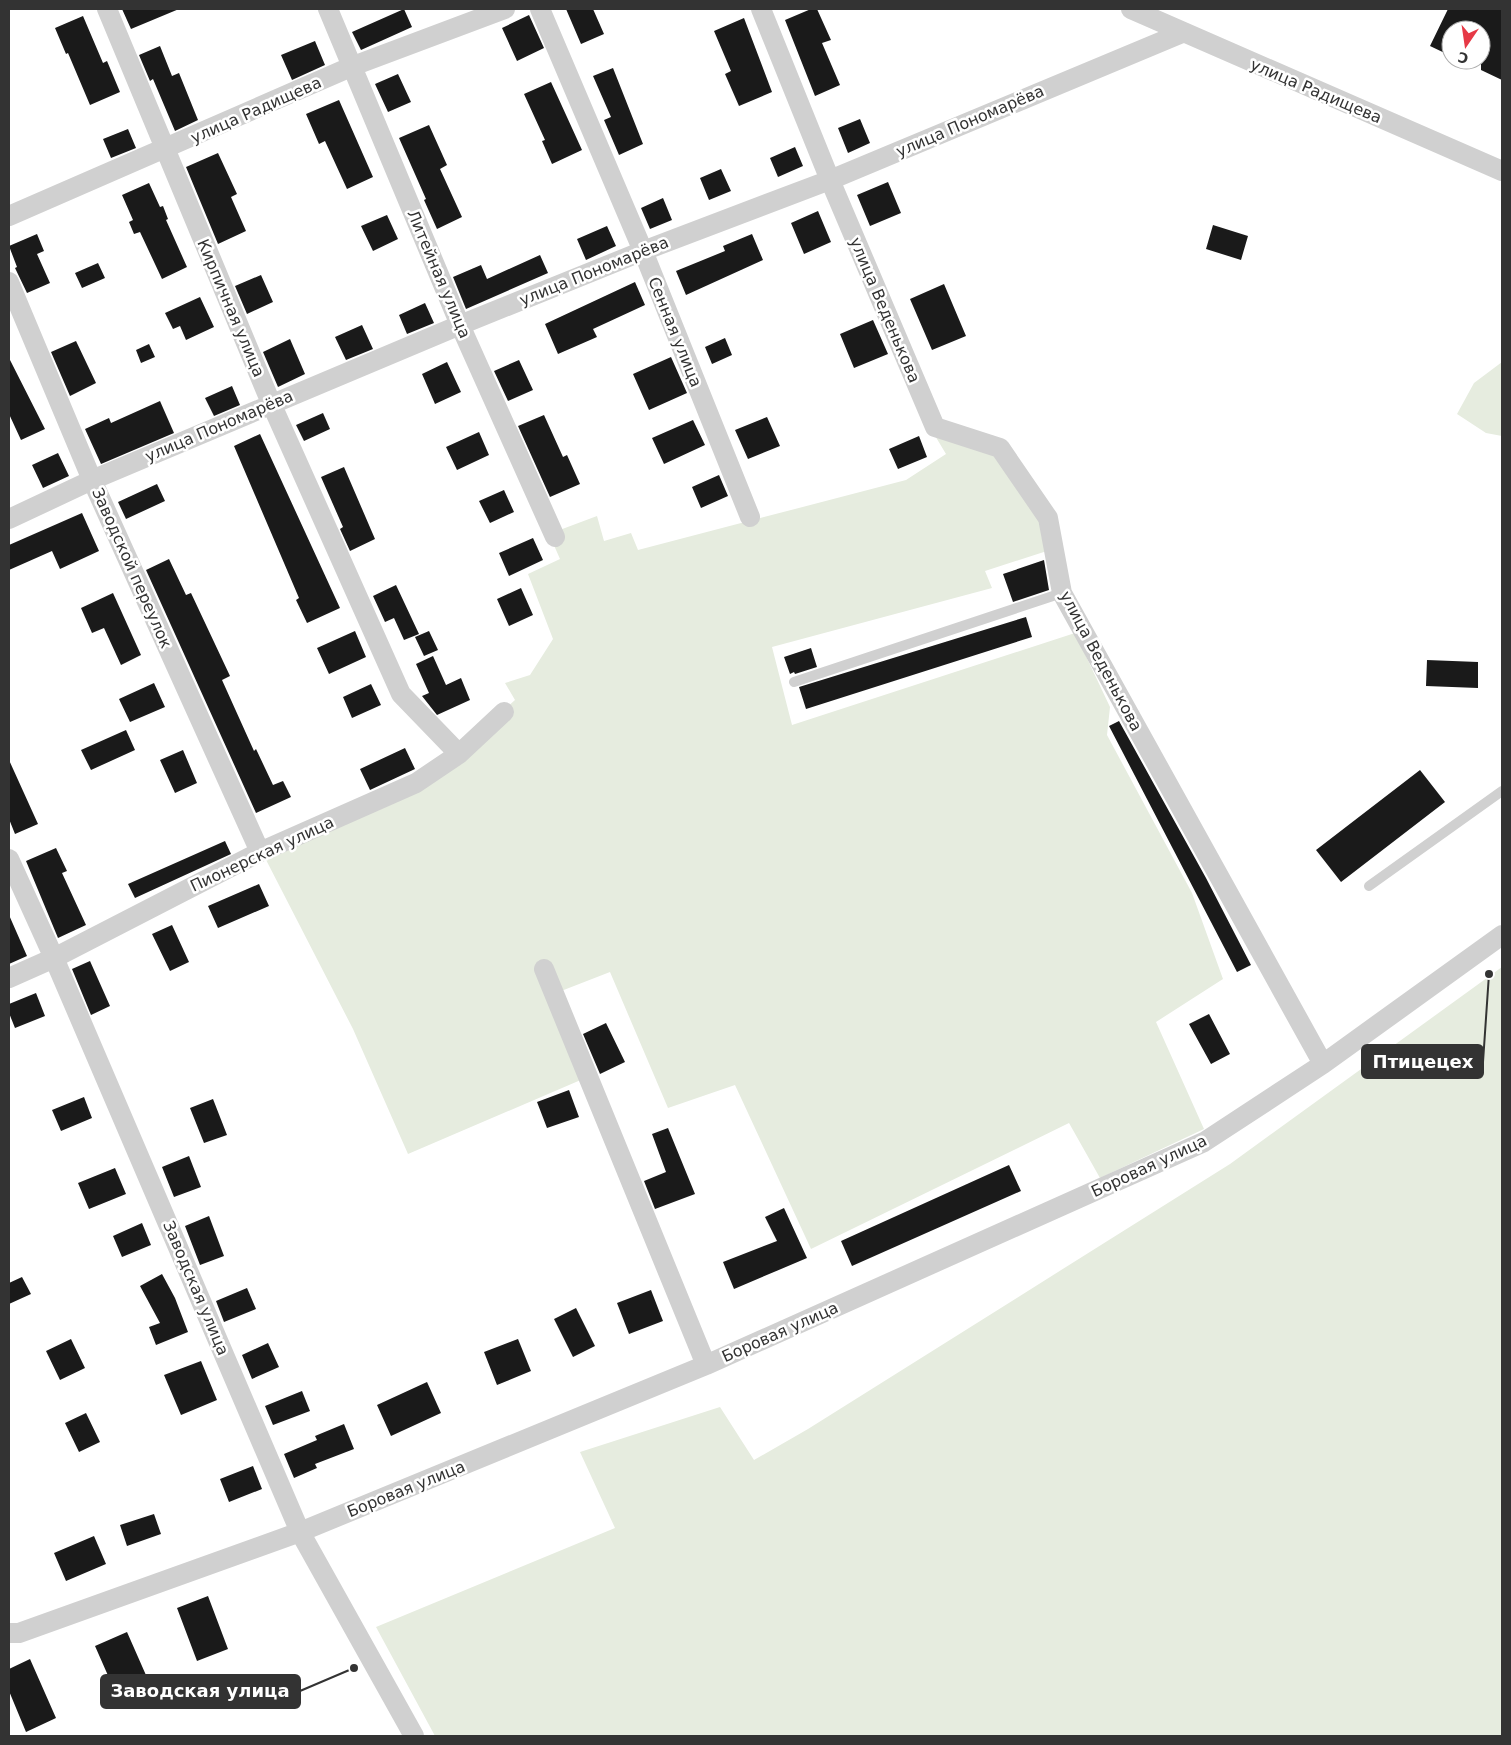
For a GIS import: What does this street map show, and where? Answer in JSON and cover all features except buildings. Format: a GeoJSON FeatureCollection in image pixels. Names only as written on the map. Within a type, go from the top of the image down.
{"type":"FeatureCollection","features":[{"type":"Feature","properties":{"kind":"street","name":"Кирпичная улица"},"geometry":{"type":"LineString","coordinates":[[107,9],[164,150],[271,403],[402,694],[458,754]]}},
{"type":"Feature","properties":{"kind":"street","name":"Литейная улица"},"geometry":{"type":"LineString","coordinates":[[328,9],[460,325],[555,538]]}},
{"type":"Feature","properties":{"kind":"street","name":"улица Радищева"},"geometry":{"type":"LineString","coordinates":[[9,216],[353,66],[505,9]]}},
{"type":"Feature","properties":{"kind":"street","name":"Сенная улица"},"geometry":{"type":"LineString","coordinates":[[540,9],[643,251],[750,517]]}},
{"type":"Feature","properties":{"kind":"street","name":"улица Веденькова"},"geometry":{"type":"LineString","coordinates":[[761,9],[830,180],[935,427],[1000,448],[1048,518],[1062,593],[1323,1064]]}},
{"type":"Feature","properties":{"kind":"street","name":"улица Радищева"},"geometry":{"type":"LineString","coordinates":[[1131,9],[1182,33],[1502,171]]}},
{"type":"Feature","properties":{"kind":"street","name":"улица Пономарёва"},"geometry":{"type":"LineString","coordinates":[[9,519],[92,480],[271,403],[643,251],[830,180],[1182,33]]}},
{"type":"Feature","properties":{"kind":"street","name":"Заводской переулок"},"geometry":{"type":"LineString","coordinates":[[9,282],[92,480],[260,852]]}},
{"type":"Feature","properties":{"kind":"street","name":"Пионерская улица"},"geometry":{"type":"LineString","coordinates":[[9,978],[54,958],[260,852],[416,783],[458,754],[504,712]]}},
{"type":"Feature","properties":{"kind":"street","name":"Заводская улица"},"geometry":{"type":"LineString","coordinates":[[9,858],[54,958],[300,1532],[414,1736]]}},
{"type":"Feature","properties":{"kind":"street","name":"Боровая улица"},"geometry":{"type":"LineString","coordinates":[[9,1633],[18,1633],[300,1532],[706,1365],[1204,1142],[1323,1064],[1502,935]]}},
{"type":"Feature","properties":{"kind":"street"},"geometry":{"type":"LineString","coordinates":[[544,968],[706,1365]]}},
{"type":"Feature","properties":{"kind":"lane"},"geometry":{"type":"LineString","coordinates":[[794,682],[1062,593]]}},
{"type":"Feature","properties":{"kind":"lane"},"geometry":{"type":"LineString","coordinates":[[1369,886],[1502,791]]}},
{"type":"Feature","properties":{"kind":"shaded area"},"geometry":{"type":"Polygon","coordinates":[[[1502,362],[1502,436],[1486,433],[1457,414],[1474,383],[1502,362]]]}},
{"type":"Feature","properties":{"kind":"shaded area"},"geometry":{"type":"Polygon","coordinates":[[[931,429],[998,453],[1041,518],[1050,550],[985,571],[992,588],[772,647],[792,725],[1075,633],[1110,707],[1107,735],[1192,893],[1223,979],[1156,1022],[1204,1129],[1100,1178],[1069,1123],[811,1249],[735,1085],[668,1108],[610,972],[556,993],[583,1079],[408,1154],[353,1029],[263,854],[416,788],[515,700],[505,683],[530,675],[553,639],[528,574],[560,559],[549,534],[597,516],[604,541],[631,533],[638,550],[906,480],[946,454],[931,429]]]}},
{"type":"Feature","properties":{"kind":"shaded area"},"geometry":{"type":"Polygon","coordinates":[[[1502,967],[1502,1736],[435,1736],[376,1627],[615,1528],[580,1452],[720,1407],[754,1460],[808,1429],[1230,1164],[1502,967]]]}},
{"type":"Feature","properties":{"kind":"place","name":"Птицецех"},"geometry":{"type":"Point","coordinates":[1489,974]}},
{"type":"Feature","properties":{"kind":"place","name":"Заводская улица"},"geometry":{"type":"Point","coordinates":[354,1668]}}]}
